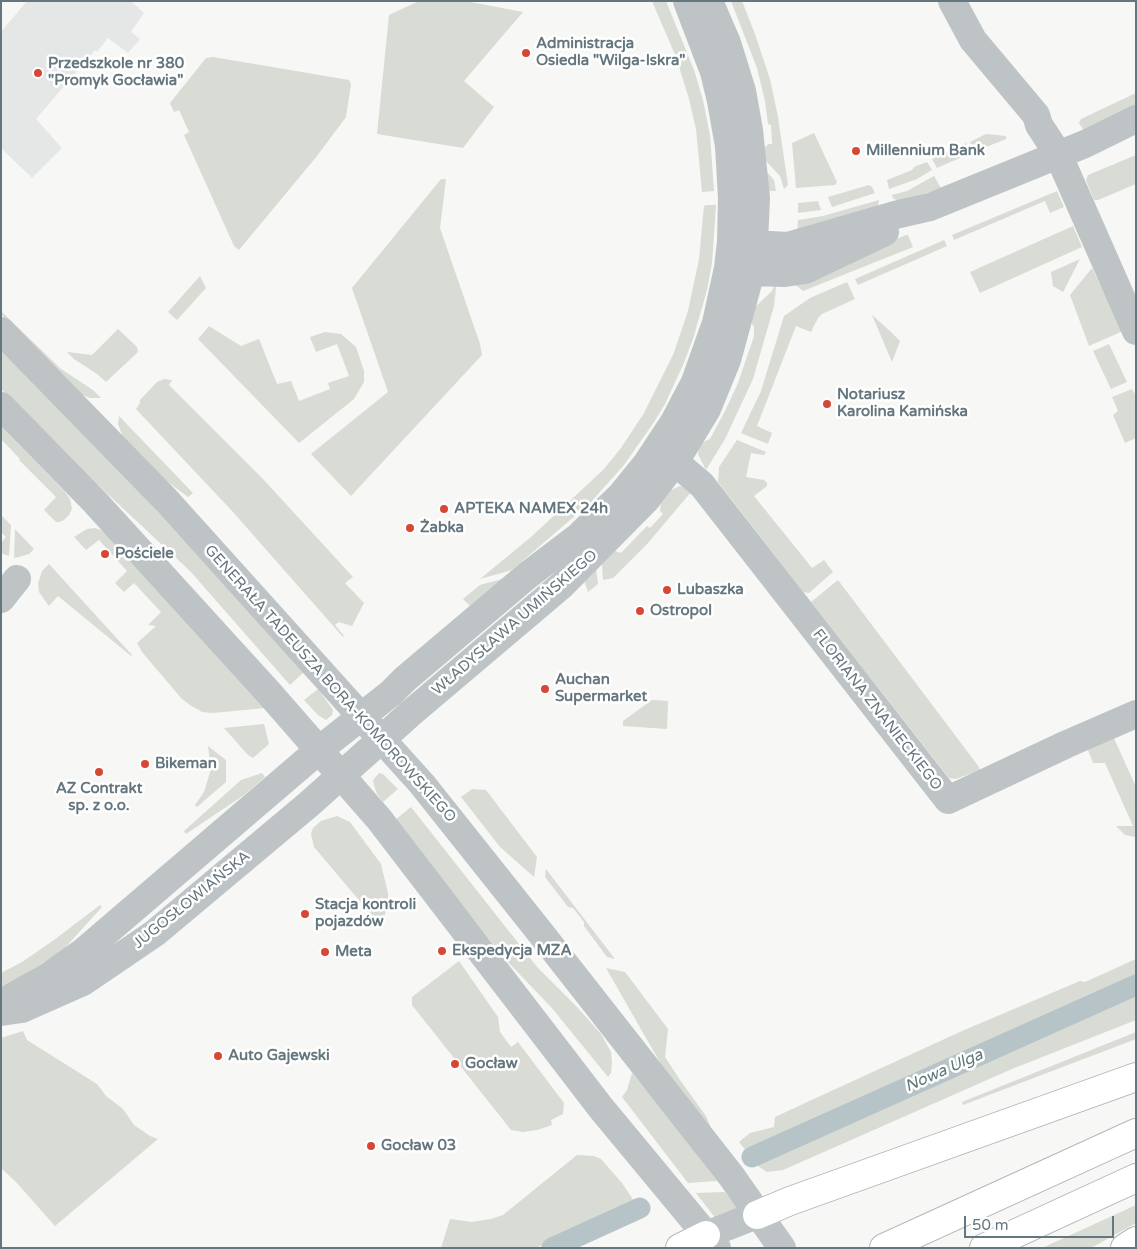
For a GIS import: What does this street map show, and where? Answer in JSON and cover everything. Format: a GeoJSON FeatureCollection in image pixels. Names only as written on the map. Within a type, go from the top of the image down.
{"type":"FeatureCollection","features":[{"type":"Feature","properties":{"kind":"main road"},"geometry":{"type":"LineString","coordinates":[[757,1214],[1136,1077]]}},
{"type":"Feature","properties":{"kind":"main road"},"geometry":{"type":"LineString","coordinates":[[890,1245],[1136,1133]]}},
{"type":"Feature","properties":{"kind":"main road"},"geometry":{"type":"LineString","coordinates":[[984,1248],[1136,1178]]}},
{"type":"Feature","properties":{"kind":"main road"},"geometry":{"type":"LineString","coordinates":[[680,1248],[711,1241]]}},
{"type":"Feature","properties":{"kind":"main road"},"geometry":{"type":"LineString","coordinates":[[1125,1248],[1136,1242]]}},
{"type":"Feature","properties":{"kind":"street","name":"WŁADYSŁAWA UMIŃSKIEGO"},"geometry":{"type":"LineString","coordinates":[[341,776],[382,738],[562,585],[646,500],[675,462],[707,409],[738,325],[741,257],[732,198],[729,146],[721,101],[714,72],[687,1]]}},
{"type":"Feature","properties":{"kind":"street","name":"WŁADYSŁAWA UMIŃSKIEGO"},"geometry":{"type":"LineString","coordinates":[[319,750],[362,716],[528,575],[578,538],[621,495],[647,463],[674,422],[695,382],[741,257],[756,198],[748,120],[742,91],[727,43],[709,1]]}},
{"type":"Feature","properties":{"kind":"street"},"geometry":{"type":"LineString","coordinates":[[952,1],[973,40],[1036,115],[1039,125],[1058,154],[1136,331]]}},
{"type":"Feature","properties":{"kind":"street"},"geometry":{"type":"LineString","coordinates":[[741,257],[930,207],[1111,132],[1136,119]]}},
{"type":"Feature","properties":{"kind":"street","name":"GENERAŁA TADEUSZA BORA-KOMOROWSKIEGO"},"geometry":{"type":"LineString","coordinates":[[1,331],[166,500],[382,738],[434,799],[732,1177],[782,1248]]}},
{"type":"Feature","properties":{"kind":"street"},"geometry":{"type":"LineString","coordinates":[[1,406],[95,502],[275,700],[379,819],[602,1108],[711,1241],[757,1214]]}},
{"type":"Feature","properties":{"kind":"street","name":"FLORIANA ZNANIECKIEGO"},"geometry":{"type":"LineString","coordinates":[[675,462],[702,485],[948,800],[1136,714]]}},
{"type":"Feature","properties":{"kind":"street","name":"JUGOSŁOWIAŃSKA"},"geometry":{"type":"LineString","coordinates":[[1,1006],[83,952],[319,750]]}},
{"type":"Feature","properties":{"kind":"street","name":"JUGOSŁOWIAŃSKA"},"geometry":{"type":"LineString","coordinates":[[1,1012],[22,1009],[83,982],[155,933],[341,776]]}},
{"type":"Feature","properties":{"kind":"shaded area","name":"Przedszkole nr 380 \"Promyk Gocławia\""},"geometry":{"type":"Polygon","coordinates":[[[27,1],[131,1],[144,13],[131,32],[140,39],[128,53],[108,38],[97,52],[95,50],[36,119],[62,148],[32,178],[1,148],[1,32],[27,1]]]}},
{"type":"Feature","properties":{"kind":"shaded area"},"geometry":{"type":"Polygon","coordinates":[[[419,1],[465,1],[523,12],[464,81],[494,107],[463,148],[377,134],[389,15],[419,1]]]}},
{"type":"Feature","properties":{"kind":"shaded area"},"geometry":{"type":"Polygon","coordinates":[[[652,1],[666,1],[694,70],[703,100],[710,135],[714,191],[702,192],[696,129],[689,99],[676,57],[652,1]]]}},
{"type":"Feature","properties":{"kind":"shaded area"},"geometry":{"type":"Polygon","coordinates":[[[731,1],[742,1],[770,79],[778,117],[788,185],[784,189],[780,176],[766,161],[764,149],[768,144],[772,144],[771,125],[768,124],[757,68],[731,1]]]}},
{"type":"Feature","properties":{"kind":"shaded area"},"geometry":{"type":"Polygon","coordinates":[[[213,57],[349,80],[351,84],[346,117],[317,156],[239,250],[234,246],[184,135],[189,132],[179,110],[174,112],[170,103],[206,58],[213,57]]]}},
{"type":"Feature","properties":{"kind":"shaded area"},"geometry":{"type":"Polygon","coordinates":[[[1136,93],[1136,106],[1084,131],[1079,123],[1081,119],[1136,93]]]}},
{"type":"Feature","properties":{"kind":"shaded area"},"geometry":{"type":"Polygon","coordinates":[[[814,133],[837,182],[835,185],[796,188],[792,143],[814,133]]]}},
{"type":"Feature","properties":{"kind":"shaded area"},"geometry":{"type":"Polygon","coordinates":[[[986,134],[1006,136],[1006,139],[974,152],[970,142],[986,134]]]}},
{"type":"Feature","properties":{"kind":"shaded area"},"geometry":{"type":"Polygon","coordinates":[[[966,143],[971,153],[937,168],[932,159],[966,143]]]}},
{"type":"Feature","properties":{"kind":"shaded area"},"geometry":{"type":"Polygon","coordinates":[[[1136,155],[1136,184],[1094,200],[1086,180],[1088,175],[1136,155]]]}},
{"type":"Feature","properties":{"kind":"shaded area"},"geometry":{"type":"Polygon","coordinates":[[[927,162],[932,170],[917,179],[889,189],[887,180],[927,162]]]}},
{"type":"Feature","properties":{"kind":"shaded area"},"geometry":{"type":"Polygon","coordinates":[[[767,172],[774,180],[776,191],[762,191],[767,172]]]}},
{"type":"Feature","properties":{"kind":"shaded area"},"geometry":{"type":"Polygon","coordinates":[[[934,176],[941,188],[902,201],[893,198],[892,195],[907,191],[934,176]]]}},
{"type":"Feature","properties":{"kind":"shaded area"},"geometry":{"type":"Polygon","coordinates":[[[441,179],[446,179],[440,228],[480,344],[482,355],[351,496],[311,454],[388,392],[352,288],[441,179]]]}},
{"type":"Feature","properties":{"kind":"shaded area"},"geometry":{"type":"Polygon","coordinates":[[[869,185],[875,193],[832,207],[828,197],[869,185]]]}},
{"type":"Feature","properties":{"kind":"shaded area"},"geometry":{"type":"Polygon","coordinates":[[[1057,191],[1064,207],[1050,213],[1045,201],[954,240],[952,235],[1057,191]]]}},
{"type":"Feature","properties":{"kind":"shaded area"},"geometry":{"type":"Polygon","coordinates":[[[879,200],[878,207],[797,236],[798,220],[823,216],[879,200]]]}},
{"type":"Feature","properties":{"kind":"shaded area"},"geometry":{"type":"Polygon","coordinates":[[[818,201],[821,210],[798,213],[798,203],[818,201]]]}},
{"type":"Feature","properties":{"kind":"shaded area"},"geometry":{"type":"Polygon","coordinates":[[[716,205],[712,263],[707,290],[693,339],[665,404],[624,465],[591,502],[512,570],[480,579],[531,537],[604,469],[621,448],[644,413],[673,355],[688,311],[699,259],[704,206],[716,205]]]}},
{"type":"Feature","properties":{"kind":"shaded area"},"geometry":{"type":"Polygon","coordinates":[[[1073,226],[1082,247],[980,293],[970,272],[1073,226]]]}},
{"type":"Feature","properties":{"kind":"shaded area"},"geometry":{"type":"Polygon","coordinates":[[[908,235],[913,247],[803,291],[790,280],[805,278],[908,235]]]}},
{"type":"Feature","properties":{"kind":"shaded area"},"geometry":{"type":"Polygon","coordinates":[[[944,240],[947,246],[858,285],[855,279],[944,240]]]}},
{"type":"Feature","properties":{"kind":"shaded area"},"geometry":{"type":"Polygon","coordinates":[[[1080,259],[1063,292],[1053,286],[1051,272],[1080,259]]]}},
{"type":"Feature","properties":{"kind":"shaded area"},"geometry":{"type":"Polygon","coordinates":[[[1092,268],[1123,331],[1089,346],[1070,295],[1092,268]]]}},
{"type":"Feature","properties":{"kind":"shaded area"},"geometry":{"type":"Polygon","coordinates":[[[200,276],[206,288],[177,320],[168,312],[200,276]]]}},
{"type":"Feature","properties":{"kind":"shaded area"},"geometry":{"type":"Polygon","coordinates":[[[847,282],[855,299],[822,314],[811,332],[796,326],[757,426],[772,433],[768,444],[741,433],[761,391],[784,316],[810,298],[847,282]]]}},
{"type":"Feature","properties":{"kind":"shaded area"},"geometry":{"type":"Polygon","coordinates":[[[775,284],[774,306],[753,379],[725,439],[706,470],[698,454],[699,445],[710,439],[738,383],[754,336],[754,327],[751,322],[753,309],[772,291],[775,284]]]}},
{"type":"Feature","properties":{"kind":"shaded area"},"geometry":{"type":"Polygon","coordinates":[[[1,311],[61,369],[93,390],[101,398],[90,398],[80,394],[1,314],[1,311]]]}},
{"type":"Feature","properties":{"kind":"shaded area"},"geometry":{"type":"Polygon","coordinates":[[[872,315],[900,341],[892,362],[872,315]]]}},
{"type":"Feature","properties":{"kind":"shaded area"},"geometry":{"type":"Polygon","coordinates":[[[209,326],[241,346],[259,339],[277,384],[291,381],[299,401],[330,389],[328,383],[349,376],[337,344],[316,352],[310,337],[325,332],[341,334],[356,347],[364,371],[364,382],[354,399],[299,443],[198,339],[209,326]]]}},
{"type":"Feature","properties":{"kind":"shaded area"},"geometry":{"type":"Polygon","coordinates":[[[118,329],[137,347],[138,352],[106,382],[67,352],[92,355],[118,329]]]}},
{"type":"Feature","properties":{"kind":"shaded area"},"geometry":{"type":"Polygon","coordinates":[[[1109,344],[1127,382],[1111,389],[1093,351],[1109,344]]]}},
{"type":"Feature","properties":{"kind":"shaded area"},"geometry":{"type":"Polygon","coordinates":[[[1,351],[147,500],[304,672],[290,685],[190,571],[67,456],[1,389],[1,351]]]}},
{"type":"Feature","properties":{"kind":"shaded area"},"geometry":{"type":"Polygon","coordinates":[[[164,379],[172,380],[169,385],[263,479],[353,577],[345,583],[364,603],[352,626],[339,622],[335,625],[343,637],[233,512],[136,409],[140,400],[157,382],[164,379]]]}},
{"type":"Feature","properties":{"kind":"shaded area"},"geometry":{"type":"Polygon","coordinates":[[[1132,389],[1136,396],[1136,438],[1125,443],[1113,415],[1118,411],[1112,397],[1132,389]]]}},
{"type":"Feature","properties":{"kind":"shaded area"},"geometry":{"type":"Polygon","coordinates":[[[119,416],[193,493],[188,497],[160,476],[123,437],[118,424],[119,416]]]}},
{"type":"Feature","properties":{"kind":"shaded area"},"geometry":{"type":"Polygon","coordinates":[[[1,426],[70,499],[72,509],[64,520],[56,522],[44,510],[56,497],[1,439],[1,426]]]}},
{"type":"Feature","properties":{"kind":"shaded area"},"geometry":{"type":"Polygon","coordinates":[[[737,440],[766,452],[764,455],[751,453],[746,477],[764,480],[767,483],[767,486],[754,496],[812,568],[824,560],[833,572],[809,593],[803,592],[718,482],[719,467],[737,440]]]}},
{"type":"Feature","properties":{"kind":"shaded area"},"geometry":{"type":"Polygon","coordinates":[[[680,486],[692,491],[648,543],[613,578],[603,580],[602,563],[615,551],[621,553],[647,526],[650,528],[663,514],[660,511],[661,501],[669,491],[680,486]]]}},
{"type":"Feature","properties":{"kind":"shaded area"},"geometry":{"type":"Polygon","coordinates":[[[1,515],[11,525],[9,556],[1,553],[1,543],[6,537],[1,532],[1,515]]]}},
{"type":"Feature","properties":{"kind":"shaded area"},"geometry":{"type":"Polygon","coordinates":[[[95,528],[104,531],[265,708],[213,713],[202,712],[181,698],[142,652],[137,643],[156,626],[148,625],[161,612],[134,583],[124,592],[115,583],[127,571],[99,540],[86,550],[74,537],[87,529],[95,528]]]}},
{"type":"Feature","properties":{"kind":"shaded area"},"geometry":{"type":"Polygon","coordinates":[[[15,529],[34,549],[29,554],[14,558],[15,529]]]}},
{"type":"Feature","properties":{"kind":"shaded area"},"geometry":{"type":"Polygon","coordinates":[[[49,564],[131,656],[58,596],[49,606],[39,592],[38,583],[42,571],[49,564]]]}},
{"type":"Feature","properties":{"kind":"shaded area"},"geometry":{"type":"Polygon","coordinates":[[[596,568],[598,584],[588,592],[584,580],[596,568]]]}},
{"type":"Feature","properties":{"kind":"shaded area"},"geometry":{"type":"Polygon","coordinates":[[[502,579],[470,606],[463,599],[480,585],[502,579]]]}},
{"type":"Feature","properties":{"kind":"shaded area"},"geometry":{"type":"Polygon","coordinates":[[[838,580],[980,770],[956,779],[949,778],[811,602],[838,580]]]}},
{"type":"Feature","properties":{"kind":"shaded area"},"geometry":{"type":"Polygon","coordinates":[[[318,689],[333,710],[332,715],[326,720],[318,715],[304,700],[318,689]]]}},
{"type":"Feature","properties":{"kind":"shaded area"},"geometry":{"type":"Polygon","coordinates":[[[652,700],[668,701],[667,729],[623,726],[623,721],[652,700]]]}},
{"type":"Feature","properties":{"kind":"shaded area"},"geometry":{"type":"Polygon","coordinates":[[[264,724],[269,744],[253,758],[248,755],[224,728],[264,724]]]}},
{"type":"Feature","properties":{"kind":"shaded area"},"geometry":{"type":"Polygon","coordinates":[[[1113,736],[1136,787],[1136,837],[1125,835],[1116,826],[1133,826],[1105,763],[1093,763],[1086,745],[1113,736]]]}},
{"type":"Feature","properties":{"kind":"shaded area"},"geometry":{"type":"Polygon","coordinates":[[[208,746],[226,760],[226,782],[197,807],[195,805],[204,792],[211,769],[208,746]]]}},
{"type":"Feature","properties":{"kind":"shaded area"},"geometry":{"type":"Polygon","coordinates":[[[262,773],[265,777],[244,795],[186,834],[184,831],[241,780],[262,773]]]}},
{"type":"Feature","properties":{"kind":"shaded area"},"geometry":{"type":"Polygon","coordinates":[[[379,773],[383,774],[398,789],[383,802],[377,794],[373,780],[379,773]]]}},
{"type":"Feature","properties":{"kind":"shaded area"},"geometry":{"type":"Polygon","coordinates":[[[472,789],[486,790],[537,857],[534,877],[500,847],[461,797],[472,789]]]}},
{"type":"Feature","properties":{"kind":"shaded area"},"geometry":{"type":"Polygon","coordinates":[[[411,807],[538,968],[601,1034],[611,1052],[611,1073],[608,1077],[551,1007],[505,959],[395,820],[411,807]]]}},
{"type":"Feature","properties":{"kind":"shaded area"},"geometry":{"type":"Polygon","coordinates":[[[337,816],[350,822],[381,864],[388,893],[388,904],[383,921],[375,919],[314,847],[311,834],[313,828],[321,821],[337,816]]]}},
{"type":"Feature","properties":{"kind":"shaded area"},"geometry":{"type":"Polygon","coordinates":[[[546,869],[615,959],[607,957],[584,926],[584,922],[573,908],[568,907],[545,877],[546,869]]]}},
{"type":"Feature","properties":{"kind":"shaded area"},"geometry":{"type":"Polygon","coordinates":[[[100,905],[102,907],[64,949],[1,988],[1,973],[22,962],[100,905]]]}},
{"type":"Feature","properties":{"kind":"shaded area"},"geometry":{"type":"Polygon","coordinates":[[[1136,959],[1136,977],[748,1153],[739,1142],[750,1133],[774,1127],[775,1117],[816,1098],[962,1031],[1080,981],[1085,982],[1136,959]]]}},
{"type":"Feature","properties":{"kind":"shaded area"},"geometry":{"type":"Polygon","coordinates":[[[459,961],[498,1017],[500,1032],[511,1047],[518,1042],[564,1103],[563,1114],[551,1120],[552,1125],[523,1132],[511,1130],[412,1005],[412,997],[459,961]]]}},
{"type":"Feature","properties":{"kind":"shaded area"},"geometry":{"type":"Polygon","coordinates":[[[606,968],[625,972],[668,1029],[665,1057],[706,1116],[715,1137],[666,1073],[606,968]]]}},
{"type":"Feature","properties":{"kind":"shaded area"},"geometry":{"type":"Polygon","coordinates":[[[1136,991],[1136,1020],[1012,1069],[783,1170],[767,1172],[755,1162],[1136,991]]]}},
{"type":"Feature","properties":{"kind":"shaded area"},"geometry":{"type":"Polygon","coordinates":[[[23,1031],[27,1040],[97,1084],[106,1096],[123,1109],[134,1125],[158,1139],[55,1226],[1,1168],[1,1038],[23,1031]]]}},
{"type":"Feature","properties":{"kind":"shaded area"},"geometry":{"type":"Polygon","coordinates":[[[1136,1032],[1136,1039],[963,1105],[962,1102],[1136,1032]]]}},
{"type":"Feature","properties":{"kind":"shaded area"},"geometry":{"type":"Polygon","coordinates":[[[632,1073],[717,1181],[688,1183],[622,1097],[627,1090],[632,1073]]]}},
{"type":"Feature","properties":{"kind":"shaded area"},"geometry":{"type":"Polygon","coordinates":[[[577,1155],[594,1156],[601,1159],[622,1183],[636,1204],[536,1248],[441,1248],[450,1219],[472,1222],[503,1215],[577,1155]]]}},
{"type":"Feature","properties":{"kind":"shaded area"},"geometry":{"type":"Polygon","coordinates":[[[725,1192],[739,1209],[716,1219],[696,1193],[725,1192]]]}},
{"type":"Feature","properties":{"kind":"shaded area"},"geometry":{"type":"Polygon","coordinates":[[[1136,1205],[1136,1223],[1091,1248],[1042,1248],[1136,1205]]]}},
{"type":"Feature","properties":{"kind":"waterway","name":"Nowa Ulga"},"geometry":{"type":"LineString","coordinates":[[752,1157],[1136,985]]}},
{"type":"Feature","properties":{"kind":"waterway","name":"Nowa Ulga"},"geometry":{"type":"LineString","coordinates":[[552,1248],[640,1208]]}},
{"type":"Feature","properties":{"kind":"place","name":"Administracja Osiedla \"Wilga-Iskra\""},"geometry":{"type":"Point","coordinates":[526,53]}},
{"type":"Feature","properties":{"kind":"place","name":"Przedszkole nr 380 \"Promyk Gocławia\""},"geometry":{"type":"Point","coordinates":[38,73]}},
{"type":"Feature","properties":{"kind":"place","name":"Millennium Bank"},"geometry":{"type":"Point","coordinates":[856,151]}},
{"type":"Feature","properties":{"kind":"place","name":"Notariusz Karolina Kamińska"},"geometry":{"type":"Point","coordinates":[827,404]}},
{"type":"Feature","properties":{"kind":"place","name":"APTEKA NAMEX 24h"},"geometry":{"type":"Point","coordinates":[444,509]}},
{"type":"Feature","properties":{"kind":"place","name":"Żabka"},"geometry":{"type":"Point","coordinates":[410,528]}},
{"type":"Feature","properties":{"kind":"place","name":"Pościele"},"geometry":{"type":"Point","coordinates":[105,554]}},
{"type":"Feature","properties":{"kind":"place","name":"Lubaszka"},"geometry":{"type":"Point","coordinates":[667,590]}},
{"type":"Feature","properties":{"kind":"place","name":"Ostropol"},"geometry":{"type":"Point","coordinates":[640,611]}},
{"type":"Feature","properties":{"kind":"place","name":"Auchan Supermarket"},"geometry":{"type":"Point","coordinates":[545,689]}},
{"type":"Feature","properties":{"kind":"place","name":"Bikeman"},"geometry":{"type":"Point","coordinates":[145,764]}},
{"type":"Feature","properties":{"kind":"place","name":"AZ Contrakt sp. z o.o."},"geometry":{"type":"Point","coordinates":[99,772]}},
{"type":"Feature","properties":{"kind":"place","name":"Stacja kontroli pojazdów"},"geometry":{"type":"Point","coordinates":[305,914]}},
{"type":"Feature","properties":{"kind":"place","name":"Ekspedycja MZA"},"geometry":{"type":"Point","coordinates":[442,951]}},
{"type":"Feature","properties":{"kind":"place","name":"Meta"},"geometry":{"type":"Point","coordinates":[325,952]}},
{"type":"Feature","properties":{"kind":"place","name":"Auto Gajewski"},"geometry":{"type":"Point","coordinates":[218,1056]}},
{"type":"Feature","properties":{"kind":"place","name":"Gocław"},"geometry":{"type":"Point","coordinates":[455,1064]}},
{"type":"Feature","properties":{"kind":"place","name":"Gocław 03"},"geometry":{"type":"Point","coordinates":[371,1146]}}]}
